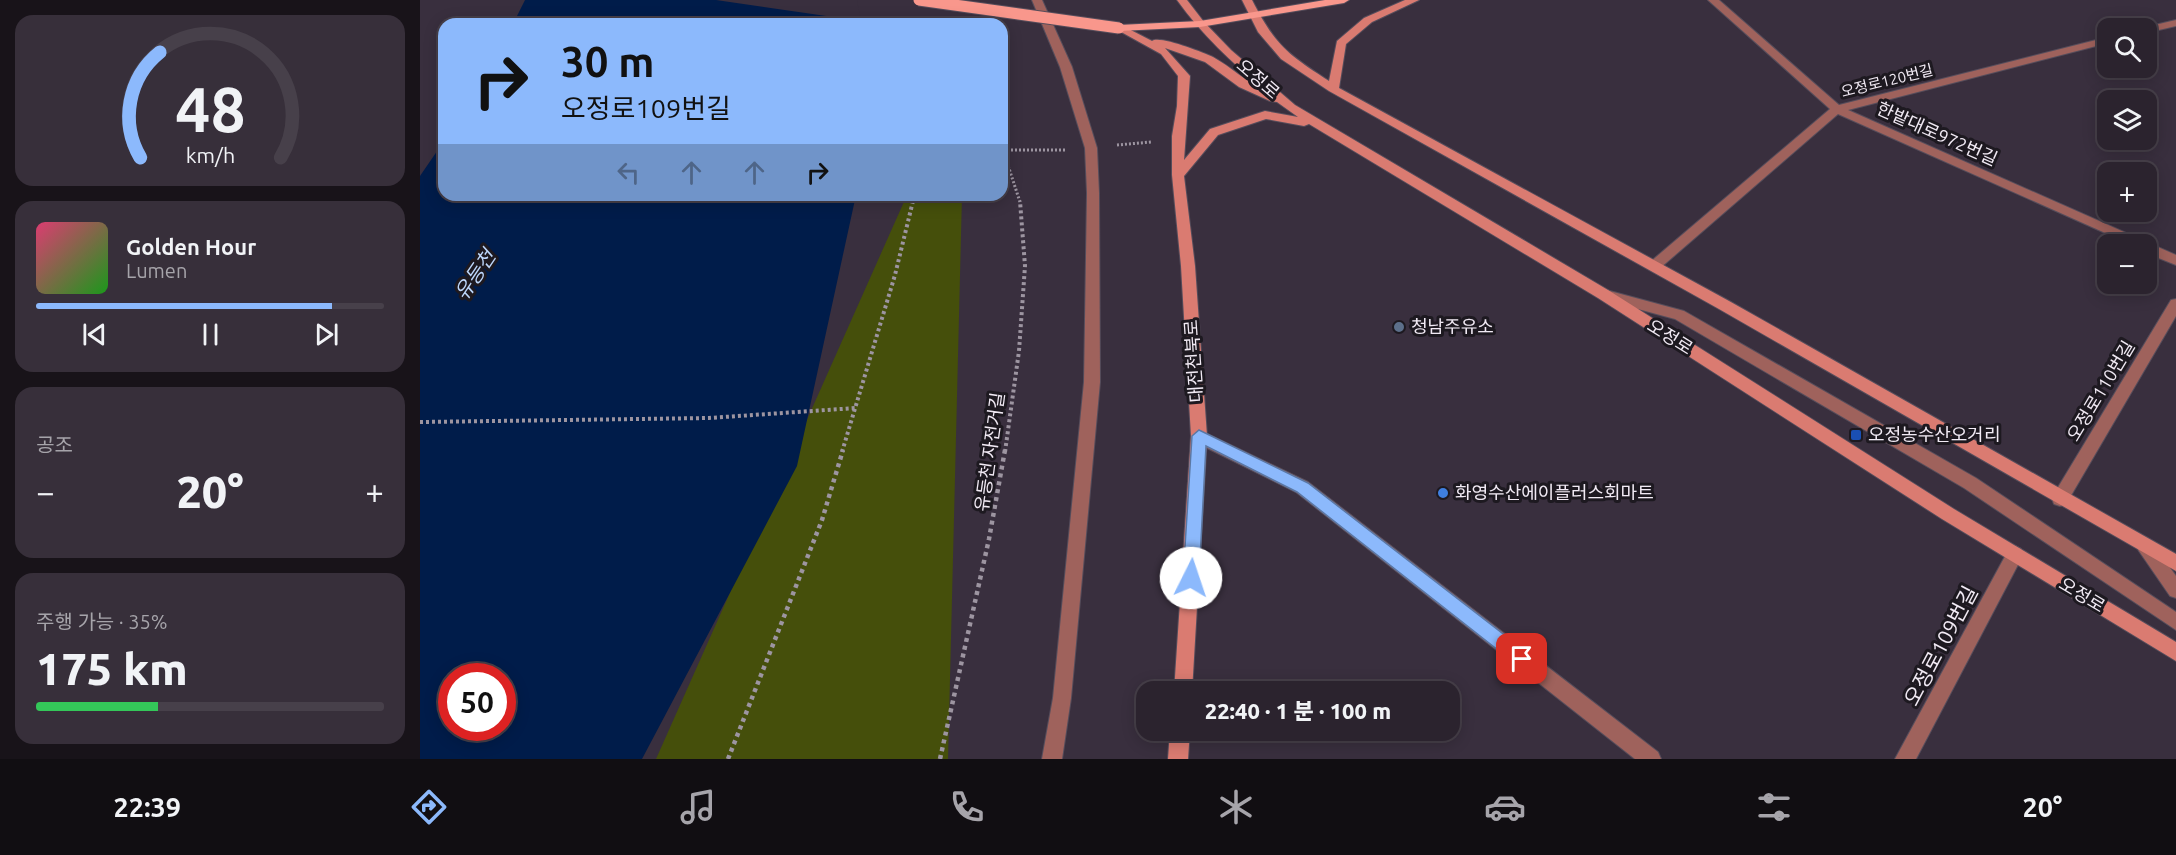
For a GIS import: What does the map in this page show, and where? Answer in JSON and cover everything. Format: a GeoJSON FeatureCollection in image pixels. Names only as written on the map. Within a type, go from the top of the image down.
{"type":"FeatureCollection","features":[{"type":"Feature","properties":{"kind":"main road"},"geometry":{"type":"LineString","coordinates":[[919,0],[1119,28],[1200,24],[1344,0]]}},
{"type":"Feature","properties":{"kind":"main road","name":"오정로"},"geometry":{"type":"LineString","coordinates":[[1182,0],[1200,24],[1291,108],[1603,294],[2015,554],[2176,652]]}},
{"type":"Feature","properties":{"kind":"main road","name":"오정로"},"geometry":{"type":"LineString","coordinates":[[1246,0],[1263,32],[1285,57],[1333,89],[1654,266],[2176,563]]}},
{"type":"Feature","properties":{"kind":"main road"},"geometry":{"type":"LineString","coordinates":[[1333,89],[1341,43],[1368,20],[1414,0]]}},
{"type":"Feature","properties":{"kind":"main road"},"geometry":{"type":"LineString","coordinates":[[1119,28],[1209,60],[1244,85],[1291,108]]}},
{"type":"Feature","properties":{"kind":"main road","name":"대전천북로"},"geometry":{"type":"LineString","coordinates":[[1119,28],[1165,52],[1184,76],[1183,106],[1178,135],[1178,175],[1188,266],[1199,436],[1184,681]]}},
{"type":"Feature","properties":{"kind":"main road"},"geometry":{"type":"LineString","coordinates":[[1178,175],[1214,132],[1265,115],[1297,118],[1355,145]]}},
{"type":"Feature","properties":{"kind":"main road"},"geometry":{"type":"LineString","coordinates":[[1179,759],[1180,741]]}},
{"type":"Feature","properties":{"kind":"street"},"geometry":{"type":"LineString","coordinates":[[1037,0],[1066,67],[1091,148],[1093,192],[1092,382],[1062,698],[1052,759]]}},
{"type":"Feature","properties":{"kind":"street","name":"한밭대로972번길"},"geometry":{"type":"LineString","coordinates":[[1713,0],[1837,109],[2118,234]]}},
{"type":"Feature","properties":{"kind":"street"},"geometry":{"type":"LineString","coordinates":[[2157,27],[2176,23]]}},
{"type":"Feature","properties":{"kind":"street","name":"오정로120번길"},"geometry":{"type":"LineString","coordinates":[[1654,266],[1837,109],[2097,43]]}},
{"type":"Feature","properties":{"kind":"street"},"geometry":{"type":"LineString","coordinates":[[2157,252],[2176,260]]}},
{"type":"Feature","properties":{"kind":"street"},"geometry":{"type":"LineString","coordinates":[[1603,294],[1679,315],[1970,483],[2176,622]]}},
{"type":"Feature","properties":{"kind":"street","name":"오정로110번길"},"geometry":{"type":"LineString","coordinates":[[2060,499],[2176,304]]}},
{"type":"Feature","properties":{"kind":"street"},"geometry":{"type":"LineString","coordinates":[[1199,436],[1302,487],[1651,759]]}},
{"type":"Feature","properties":{"kind":"street"},"geometry":{"type":"LineString","coordinates":[[2145,546],[2176,590]]}},
{"type":"Feature","properties":{"kind":"street","name":"오정로109번길"},"geometry":{"type":"LineString","coordinates":[[1905,759],[2015,554]]}},
{"type":"Feature","properties":{"kind":"path"},"geometry":{"type":"LineString","coordinates":[[1117,145],[1150,142]]}},
{"type":"Feature","properties":{"kind":"path"},"geometry":{"type":"LineString","coordinates":[[1008,149],[1048,152],[1077,149]]}},
{"type":"Feature","properties":{"kind":"path","name":"유등천 자전거길"},"geometry":{"type":"LineString","coordinates":[[940,759],[991,536],[1013,393],[1024,288],[1024,220],[1020,192],[1008,162]]}},
{"type":"Feature","properties":{"kind":"path"},"geometry":{"type":"LineString","coordinates":[[728,759],[822,520],[895,275],[913,201]]}},
{"type":"Feature","properties":{"kind":"path"},"geometry":{"type":"LineString","coordinates":[[420,422],[709,418],[856,408]]}},
{"type":"Feature","properties":{"kind":"green space"},"geometry":{"type":"Polygon","coordinates":[[[904,201],[962,201],[948,759],[656,759],[904,201]]]}},
{"type":"Feature","properties":{"kind":"water"},"geometry":{"type":"Polygon","coordinates":[[[525,0],[854,0],[858,18],[516,18],[525,0]]]}},
{"type":"Feature","properties":{"kind":"water","name":"유등천"},"geometry":{"type":"Polygon","coordinates":[[[438,150],[438,201],[855,201],[797,466],[642,759],[420,759],[420,176],[438,150]]]}},
{"type":"Feature","properties":{"kind":"pier"},"geometry":{"type":"Polygon","coordinates":[[[716,0],[857,0],[860,18],[840,18],[716,0]]]}},
{"type":"Feature","properties":{"kind":"place","name":"청남주유소"},"geometry":{"type":"Point","coordinates":[1399,327]}},
{"type":"Feature","properties":{"kind":"place","name":"오정농수산오거리"},"geometry":{"type":"Point","coordinates":[1856,435]}},
{"type":"Feature","properties":{"kind":"place","name":"화영수산에이플러스회마트"},"geometry":{"type":"Point","coordinates":[1443,493]}},
{"type":"Feature","properties":{"kind":"route"},"geometry":{"type":"LineString","coordinates":[[1191,578],[1199,436],[1302,487],[1522,659]]}}]}
